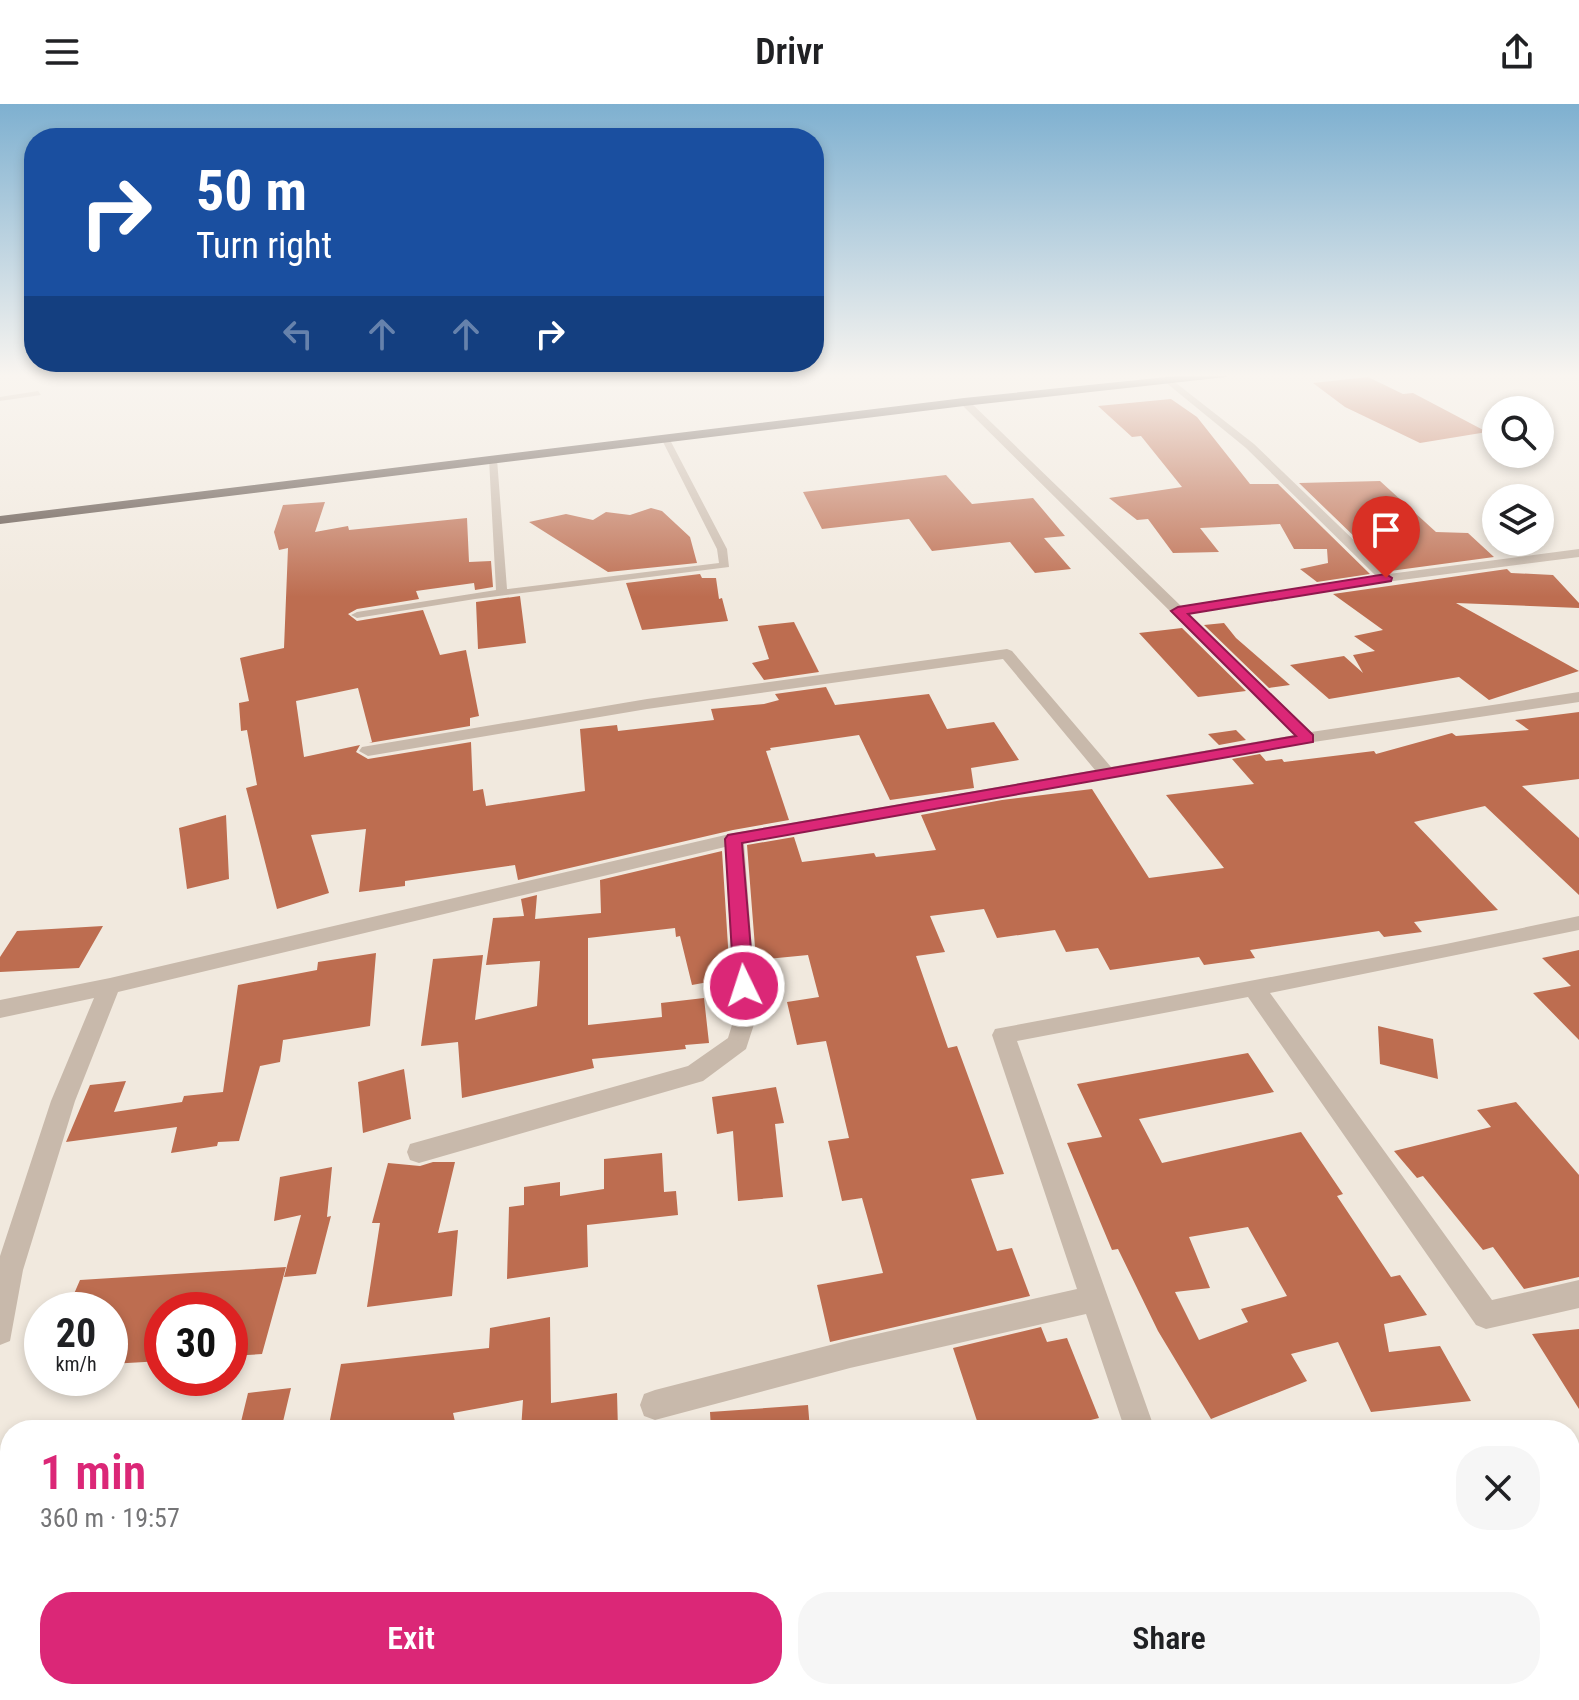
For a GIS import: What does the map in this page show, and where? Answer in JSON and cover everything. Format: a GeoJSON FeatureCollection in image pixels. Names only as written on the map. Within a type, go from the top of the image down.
{"type":"FeatureCollection","features":[{"type":"Feature","properties":{"kind":"highway"},"geometry":{"type":"LineString","coordinates":[[0,520],[579,448]]}},
{"type":"Feature","properties":{"kind":"street"},"geometry":{"type":"LineString","coordinates":[[1012,448],[1307,738]]}},
{"type":"Feature","properties":{"kind":"street"},"geometry":{"type":"LineString","coordinates":[[1253,448],[1386,578]]}},
{"type":"Feature","properties":{"kind":"street"},"geometry":{"type":"LineString","coordinates":[[1178,611],[1386,578],[1579,553]]}},
{"type":"Feature","properties":{"kind":"street"},"geometry":{"type":"LineString","coordinates":[[368,751],[647,704],[1007,654],[1107,773]]}},
{"type":"Feature","properties":{"kind":"street"},"geometry":{"type":"LineString","coordinates":[[0,1009],[110,986],[734,839],[1307,738],[1579,697]]}},
{"type":"Feature","properties":{"kind":"street"},"geometry":{"type":"LineString","coordinates":[[419,1152],[695,1074],[738,1043],[746,1015],[734,839]]}},
{"type":"Feature","properties":{"kind":"street"},"geometry":{"type":"LineString","coordinates":[[1137,1420],[1003,1035],[1446,952],[1579,923]]}},
{"type":"Feature","properties":{"kind":"street"},"geometry":{"type":"LineString","coordinates":[[0,1331],[9,1270],[58,1115],[110,986]]}},
{"type":"Feature","properties":{"kind":"street"},"geometry":{"type":"LineString","coordinates":[[1253,987],[1486,1315],[1579,1294]]}},
{"type":"Feature","properties":{"kind":"street"},"geometry":{"type":"LineString","coordinates":[[655,1405],[850,1354],[1096,1298]]}},
{"type":"Feature","properties":{"kind":"lane"},"geometry":{"type":"LineString","coordinates":[[357,615],[725,565],[722,549],[670,448]]}},
{"type":"Feature","properties":{"kind":"lane"},"geometry":{"type":"LineString","coordinates":[[493,459],[502,593]]}},
{"type":"Feature","properties":{"kind":"building"},"geometry":{"type":"Polygon","coordinates":[[[1151,448],[1222,448],[1250,484],[1278,484],[1370,574],[1317,582],[1300,569],[1328,563],[1327,549],[1294,549],[1280,524],[1200,528],[1219,552],[1173,553],[1148,519],[1137,520],[1109,498],[1182,487],[1151,448]]]}},
{"type":"Feature","properties":{"kind":"building"},"geometry":{"type":"Polygon","coordinates":[[[946,475],[972,504],[1033,498],[1065,536],[1044,538],[1071,569],[1035,573],[1010,542],[932,551],[909,519],[822,529],[803,492],[946,475]]]}},
{"type":"Feature","properties":{"kind":"building"},"geometry":{"type":"Polygon","coordinates":[[[1380,481],[1436,532],[1468,533],[1482,546],[1482,556],[1494,557],[1390,571],[1299,483],[1380,481]]]}},
{"type":"Feature","properties":{"kind":"building"},"geometry":{"type":"Polygon","coordinates":[[[325,502],[315,532],[348,526],[349,530],[467,518],[469,562],[491,561],[493,587],[475,590],[474,583],[416,591],[419,599],[357,609],[348,614],[357,621],[423,610],[440,655],[466,650],[479,716],[470,718],[470,726],[369,743],[372,742],[358,688],[296,701],[304,757],[360,745],[356,752],[368,759],[471,742],[473,791],[483,789],[486,806],[585,791],[580,729],[617,725],[618,731],[714,720],[711,709],[764,704],[779,700],[775,694],[826,687],[835,705],[929,694],[947,729],[994,722],[1019,760],[971,768],[974,788],[890,800],[859,735],[770,748],[766,751],[789,820],[518,880],[515,865],[405,881],[405,886],[359,892],[366,829],[311,835],[329,893],[277,909],[246,788],[257,785],[247,730],[241,731],[239,703],[249,701],[240,658],[284,648],[288,548],[279,550],[274,532],[283,505],[325,502]]]}},
{"type":"Feature","properties":{"kind":"building"},"geometry":{"type":"Polygon","coordinates":[[[651,508],[662,511],[690,537],[697,563],[608,572],[529,522],[566,514],[593,520],[606,512],[630,515],[651,508]]]}},
{"type":"Feature","properties":{"kind":"building"},"geometry":{"type":"Polygon","coordinates":[[[1507,569],[1511,573],[1553,575],[1579,603],[1579,608],[1456,603],[1579,671],[1489,700],[1459,677],[1329,699],[1290,665],[1344,656],[1363,673],[1353,655],[1375,651],[1354,636],[1383,630],[1333,594],[1507,569]]]}},
{"type":"Feature","properties":{"kind":"building"},"geometry":{"type":"Polygon","coordinates":[[[700,574],[702,578],[716,578],[719,599],[722,598],[728,621],[642,630],[626,583],[700,574]]]}},
{"type":"Feature","properties":{"kind":"building"},"geometry":{"type":"Polygon","coordinates":[[[520,596],[526,643],[478,649],[476,602],[520,596]]]}},
{"type":"Feature","properties":{"kind":"building"},"geometry":{"type":"Polygon","coordinates":[[[794,622],[819,672],[764,680],[752,663],[769,659],[758,626],[794,622]]]}},
{"type":"Feature","properties":{"kind":"building"},"geometry":{"type":"Polygon","coordinates":[[[1224,623],[1236,638],[1290,685],[1269,688],[1204,625],[1224,623]]]}},
{"type":"Feature","properties":{"kind":"building"},"geometry":{"type":"Polygon","coordinates":[[[1182,628],[1246,691],[1198,697],[1139,633],[1182,628]]]}},
{"type":"Feature","properties":{"kind":"building"},"geometry":{"type":"Polygon","coordinates":[[[1579,712],[1579,779],[1522,786],[1579,838],[1579,895],[1485,806],[1414,822],[1498,910],[1414,922],[1422,932],[1384,937],[1379,931],[1250,950],[1255,958],[1204,965],[1199,957],[1110,970],[1098,948],[1066,952],[1055,930],[997,938],[984,909],[930,916],[945,952],[916,956],[948,1048],[957,1046],[1004,1174],[971,1179],[997,1251],[1012,1248],[1030,1296],[830,1342],[817,1285],[883,1273],[862,1198],[842,1201],[828,1141],[849,1138],[826,1041],[797,1045],[787,1002],[819,997],[808,955],[756,960],[747,845],[794,837],[802,862],[874,853],[876,857],[936,850],[921,815],[1002,800],[1092,789],[1149,878],[1224,868],[1166,795],[1254,784],[1232,759],[1260,754],[1266,761],[1282,759],[1284,762],[1374,751],[1376,754],[1452,733],[1456,736],[1529,730],[1515,720],[1579,712]]]}},
{"type":"Feature","properties":{"kind":"building"},"geometry":{"type":"Polygon","coordinates":[[[1236,730],[1246,740],[1219,745],[1208,734],[1236,730]]]}},
{"type":"Feature","properties":{"kind":"building"},"geometry":{"type":"Polygon","coordinates":[[[226,815],[229,879],[187,889],[179,828],[226,815]]]}},
{"type":"Feature","properties":{"kind":"building"},"geometry":{"type":"Polygon","coordinates":[[[722,851],[730,978],[692,985],[680,936],[676,937],[675,928],[588,938],[588,1025],[662,1017],[661,1003],[704,998],[709,1043],[685,1045],[686,1049],[592,1059],[594,1068],[462,1098],[458,1042],[421,1046],[433,959],[483,955],[475,1020],[537,1006],[540,961],[486,965],[493,918],[524,916],[521,899],[537,895],[535,919],[601,913],[600,880],[722,851]]]}},
{"type":"Feature","properties":{"kind":"building"},"geometry":{"type":"Polygon","coordinates":[[[103,926],[79,968],[0,972],[0,957],[17,931],[103,926]]]}},
{"type":"Feature","properties":{"kind":"building"},"geometry":{"type":"Polygon","coordinates":[[[1579,950],[1579,1040],[1533,993],[1571,986],[1542,958],[1579,950]]]}},
{"type":"Feature","properties":{"kind":"building"},"geometry":{"type":"Polygon","coordinates":[[[376,953],[370,1026],[283,1040],[280,1062],[260,1066],[239,1141],[218,1142],[217,1146],[171,1153],[177,1127],[66,1142],[90,1085],[126,1081],[114,1112],[182,1102],[184,1096],[223,1092],[238,985],[317,970],[318,962],[376,953]]]}},
{"type":"Feature","properties":{"kind":"building"},"geometry":{"type":"Polygon","coordinates":[[[1378,1026],[1433,1039],[1438,1079],[1380,1064],[1378,1026]]]}},
{"type":"Feature","properties":{"kind":"building"},"geometry":{"type":"Polygon","coordinates":[[[1248,1053],[1274,1092],[1139,1119],[1162,1163],[1301,1132],[1343,1194],[1337,1196],[1391,1277],[1400,1275],[1427,1315],[1384,1324],[1389,1352],[1440,1346],[1471,1401],[1371,1412],[1338,1342],[1291,1354],[1307,1381],[1211,1419],[1158,1331],[1118,1249],[1112,1250],[1067,1143],[1102,1137],[1077,1084],[1248,1053]],[[1248,1227],[1189,1237],[1210,1288],[1175,1292],[1199,1340],[1248,1322],[1241,1309],[1287,1296],[1248,1227]]]}},
{"type":"Feature","properties":{"kind":"building"},"geometry":{"type":"Polygon","coordinates":[[[404,1069],[411,1119],[363,1133],[358,1082],[404,1069]]]}},
{"type":"Feature","properties":{"kind":"building"},"geometry":{"type":"Polygon","coordinates":[[[776,1087],[784,1123],[775,1124],[783,1197],[738,1201],[733,1131],[717,1134],[712,1097],[776,1087]]]}},
{"type":"Feature","properties":{"kind":"building"},"geometry":{"type":"Polygon","coordinates":[[[1516,1102],[1579,1175],[1579,1277],[1524,1289],[1493,1247],[1483,1250],[1423,1176],[1417,1178],[1394,1151],[1491,1127],[1477,1110],[1516,1102]]]}},
{"type":"Feature","properties":{"kind":"building"},"geometry":{"type":"Polygon","coordinates":[[[662,1153],[664,1192],[676,1191],[678,1215],[587,1225],[588,1267],[507,1279],[509,1207],[524,1205],[524,1187],[560,1182],[560,1196],[604,1189],[604,1159],[662,1153]]]}},
{"type":"Feature","properties":{"kind":"building"},"geometry":{"type":"Polygon","coordinates":[[[433,1162],[455,1162],[438,1233],[458,1230],[452,1296],[367,1307],[380,1223],[372,1223],[388,1163],[420,1166],[433,1162]]]}},
{"type":"Feature","properties":{"kind":"building"},"geometry":{"type":"Polygon","coordinates":[[[332,1167],[327,1217],[331,1216],[316,1274],[284,1277],[301,1215],[274,1221],[280,1177],[332,1167]]]}},
{"type":"Feature","properties":{"kind":"building"},"geometry":{"type":"Polygon","coordinates":[[[286,1267],[262,1354],[248,1355],[248,1292],[144,1292],[144,1362],[128,1363],[128,1292],[75,1292],[80,1280],[286,1267]]]}},
{"type":"Feature","properties":{"kind":"building"},"geometry":{"type":"Polygon","coordinates":[[[550,1317],[551,1403],[617,1393],[618,1420],[522,1420],[523,1400],[453,1413],[455,1420],[330,1420],[341,1364],[489,1348],[490,1328],[550,1317]]]}},
{"type":"Feature","properties":{"kind":"building"},"geometry":{"type":"Polygon","coordinates":[[[1041,1327],[1047,1342],[1067,1338],[1099,1418],[977,1420],[953,1348],[1041,1327]]]}},
{"type":"Feature","properties":{"kind":"building"},"geometry":{"type":"Polygon","coordinates":[[[1579,1329],[1579,1409],[1532,1334],[1579,1329]]]}},
{"type":"Feature","properties":{"kind":"building"},"geometry":{"type":"Polygon","coordinates":[[[291,1388],[283,1420],[241,1420],[248,1393],[291,1388]]]}},
{"type":"Feature","properties":{"kind":"building"},"geometry":{"type":"Polygon","coordinates":[[[808,1405],[809,1420],[710,1420],[710,1412],[808,1405]]]}},
{"type":"Feature","properties":{"kind":"route"},"geometry":{"type":"LineString","coordinates":[[744,986],[734,839],[1307,738],[1178,611],[1386,578]]}}]}
